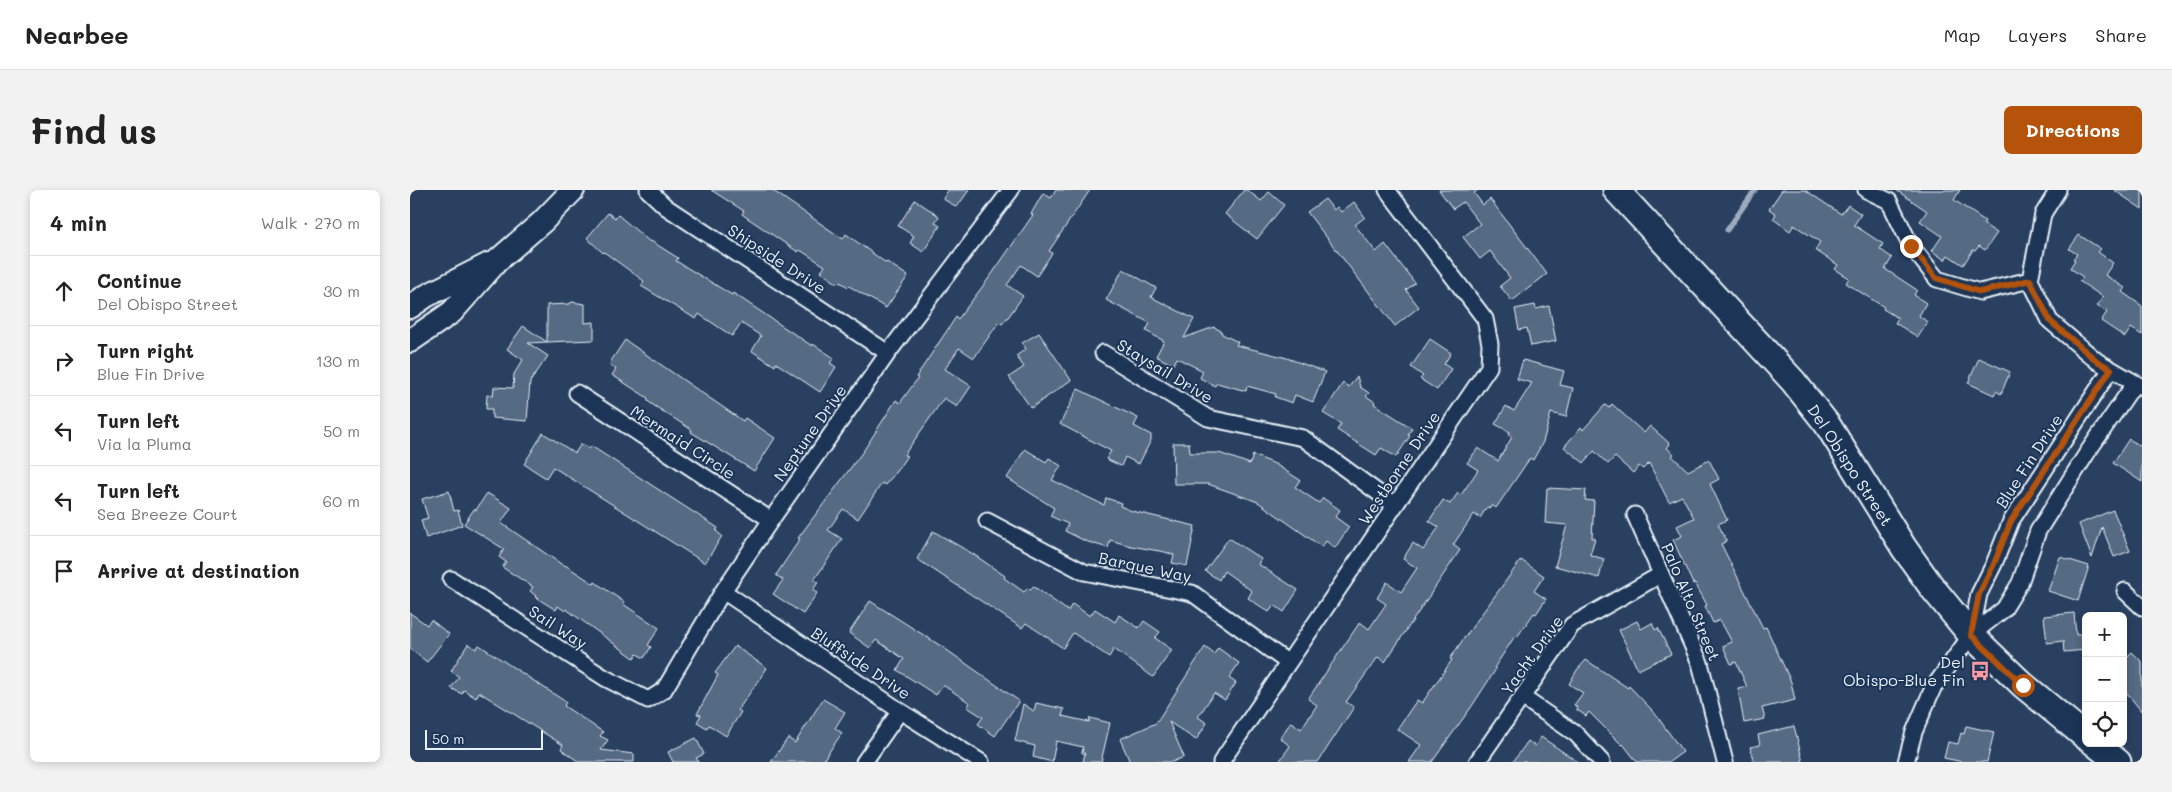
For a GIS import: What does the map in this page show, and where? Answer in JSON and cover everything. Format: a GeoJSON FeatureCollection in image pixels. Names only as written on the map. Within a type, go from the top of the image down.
{"type":"FeatureCollection","features":[{"type":"Feature","properties":{"kind":"main road"},"geometry":{"type":"LineString","coordinates":[[410,341],[452,312],[497,261],[542,222],[573,190]]}},
{"type":"Feature","properties":{"kind":"main road","name":"Del Obispo Street"},"geometry":{"type":"LineString","coordinates":[[1616,190],[1793,381],[1827,424],[1904,548],[1931,586],[1971,635],[2023,685],[2082,734]]}},
{"type":"Feature","properties":{"kind":"main road"},"geometry":{"type":"LineString","coordinates":[[410,307],[426,296],[497,261]]}},
{"type":"Feature","properties":{"kind":"main road"},"geometry":{"type":"LineString","coordinates":[[2099,747],[2118,762]]}},
{"type":"Feature","properties":{"kind":"street","name":"Shipside Drive"},"geometry":{"type":"LineString","coordinates":[[648,190],[666,207],[888,353]]}},
{"type":"Feature","properties":{"kind":"street","name":"Neptune Drive"},"geometry":{"type":"LineString","coordinates":[[648,700],[664,690],[723,591],[770,520],[888,353],[1011,190]]}},
{"type":"Feature","properties":{"kind":"street","name":"Westborne Drive"},"geometry":{"type":"LineString","coordinates":[[1220,762],[1489,367],[1490,344],[1485,319],[1387,190]]}},
{"type":"Feature","properties":{"kind":"street"},"geometry":{"type":"LineString","coordinates":[[1866,190],[1889,201],[1911,246],[1936,278],[1980,292],[2030,280]]}},
{"type":"Feature","properties":{"kind":"street"},"geometry":{"type":"LineString","coordinates":[[2058,190],[2043,214],[2030,280],[2050,321],[2097,361],[2138,385]]}},
{"type":"Feature","properties":{"kind":"street","name":"Staysail Drive"},"geometry":{"type":"LineString","coordinates":[[1103,353],[1208,418],[1302,438],[1395,505]]}},
{"type":"Feature","properties":{"kind":"street","name":"Blue Fin Drive"},"geometry":{"type":"LineString","coordinates":[[1971,635],[1979,594],[1994,564],[2011,521],[2111,369]]}},
{"type":"Feature","properties":{"kind":"street","name":"Blue Fin Drive"},"geometry":{"type":"LineString","coordinates":[[1906,762],[1914,732],[1930,694],[1971,635],[2004,609],[2020,582],[2038,531],[2087,453],[2138,385]]}},
{"type":"Feature","properties":{"kind":"street","name":"Mermaid Circle"},"geometry":{"type":"LineString","coordinates":[[577,393],[770,520]]}},
{"type":"Feature","properties":{"kind":"street","name":"Palo Alto Street"},"geometry":{"type":"LineString","coordinates":[[1635,515],[1700,663],[1725,762]]}},
{"type":"Feature","properties":{"kind":"street","name":"Barque Way"},"geometry":{"type":"LineString","coordinates":[[987,521],[1084,572],[1192,593],[1288,662]]}},
{"type":"Feature","properties":{"kind":"street","name":"Yacht Drive"},"geometry":{"type":"LineString","coordinates":[[1477,762],[1572,625],[1660,575]]}},
{"type":"Feature","properties":{"kind":"street","name":"Sail Way"},"geometry":{"type":"LineString","coordinates":[[451,579],[605,678],[648,700]]}},
{"type":"Feature","properties":{"kind":"street","name":"Bluffside Drive"},"geometry":{"type":"LineString","coordinates":[[723,591],[900,711],[981,762]]}},
{"type":"Feature","properties":{"kind":"street"},"geometry":{"type":"LineString","coordinates":[[2125,592],[2142,607]]}},
{"type":"Feature","properties":{"kind":"street"},"geometry":{"type":"LineString","coordinates":[[1522,697],[1576,734],[1602,762]]}},
{"type":"Feature","properties":{"kind":"street"},"geometry":{"type":"LineString","coordinates":[[864,762],[900,711]]}},
{"type":"Feature","properties":{"kind":"building"},"geometry":{"type":"Polygon","coordinates":[[[711,190],[772,190],[843,239],[846,234],[886,263],[908,276],[886,308],[849,286],[835,282],[821,272],[825,266],[800,250],[798,252],[742,214],[744,211],[711,190]]]}},
{"type":"Feature","properties":{"kind":"building"},"geometry":{"type":"Polygon","coordinates":[[[948,190],[969,190],[957,207],[943,199],[948,190]]]}},
{"type":"Feature","properties":{"kind":"building"},"geometry":{"type":"Polygon","coordinates":[[[1056,190],[1090,190],[1049,251],[1052,253],[1037,276],[1021,265],[1007,285],[1023,296],[1009,316],[1002,324],[999,322],[974,358],[959,348],[945,369],[971,386],[957,407],[944,398],[904,455],[907,456],[885,485],[882,483],[858,519],[843,509],[828,530],[842,539],[814,580],[818,582],[813,590],[817,593],[803,614],[773,594],[783,580],[776,575],[800,539],[798,538],[864,450],[896,400],[900,403],[918,378],[916,377],[956,317],[958,319],[992,274],[1033,215],[1031,214],[1043,193],[1051,198],[1056,190]]]}},
{"type":"Feature","properties":{"kind":"building"},"geometry":{"type":"Polygon","coordinates":[[[1244,190],[1247,190],[1261,201],[1269,192],[1284,205],[1257,239],[1225,214],[1244,190]]]}},
{"type":"Feature","properties":{"kind":"building"},"geometry":{"type":"Polygon","coordinates":[[[1439,190],[1478,190],[1474,193],[1483,205],[1490,199],[1547,274],[1512,301],[1500,286],[1510,278],[1490,251],[1480,259],[1463,237],[1480,224],[1463,202],[1453,209],[1439,190]]]}},
{"type":"Feature","properties":{"kind":"building"},"geometry":{"type":"Polygon","coordinates":[[[1782,190],[1805,190],[1841,214],[1848,205],[1861,214],[1854,225],[1883,244],[1880,249],[1892,258],[1885,269],[1917,290],[1914,295],[1926,303],[1919,316],[1928,322],[1918,337],[1895,323],[1898,318],[1883,309],[1884,307],[1846,283],[1849,278],[1835,269],[1838,265],[1815,250],[1820,242],[1794,225],[1790,231],[1773,219],[1776,214],[1769,209],[1782,190]]]}},
{"type":"Feature","properties":{"kind":"building"},"geometry":{"type":"Polygon","coordinates":[[[1896,190],[1960,190],[1954,200],[1985,221],[1983,224],[1997,233],[1985,250],[1979,246],[1975,251],[1973,250],[1963,265],[1948,255],[1945,260],[1932,251],[1942,236],[1920,221],[1927,211],[1896,190]]]}},
{"type":"Feature","properties":{"kind":"building"},"geometry":{"type":"Polygon","coordinates":[[[2114,190],[2142,190],[2142,209],[2114,190]]]}},
{"type":"Feature","properties":{"kind":"building"},"geometry":{"type":"Polygon","coordinates":[[[1325,199],[1334,210],[1337,207],[1341,212],[1354,202],[1365,217],[1355,225],[1376,252],[1385,244],[1415,283],[1406,290],[1419,307],[1395,326],[1307,212],[1325,199]]]}},
{"type":"Feature","properties":{"kind":"building"},"geometry":{"type":"Polygon","coordinates":[[[915,200],[939,216],[935,223],[940,226],[923,252],[910,243],[914,236],[898,226],[915,200]]]}},
{"type":"Feature","properties":{"kind":"building"},"geometry":{"type":"Polygon","coordinates":[[[608,213],[615,218],[618,215],[650,242],[678,258],[676,261],[732,295],[733,293],[812,346],[813,344],[834,358],[830,363],[836,367],[820,392],[776,363],[775,366],[752,351],[761,336],[741,323],[732,336],[699,314],[696,319],[641,286],[644,281],[603,253],[587,238],[608,213]]]}},
{"type":"Feature","properties":{"kind":"building"},"geometry":{"type":"Polygon","coordinates":[[[2079,235],[2101,249],[2098,252],[2113,263],[2105,275],[2125,288],[2122,292],[2142,306],[2142,335],[2131,328],[2125,337],[2101,321],[2107,312],[2097,306],[2103,297],[2079,281],[2083,277],[2070,268],[2077,254],[2069,249],[2079,235]]]}},
{"type":"Feature","properties":{"kind":"building"},"geometry":{"type":"Polygon","coordinates":[[[1123,269],[1156,288],[1151,297],[1194,319],[1184,338],[1214,327],[1221,331],[1222,334],[1238,342],[1236,345],[1287,358],[1325,372],[1313,402],[1295,395],[1292,403],[1275,397],[1276,394],[1247,386],[1246,391],[1217,383],[1215,386],[1200,378],[1203,371],[1177,358],[1173,365],[1156,356],[1164,341],[1146,331],[1150,323],[1106,300],[1123,269]]]}},
{"type":"Feature","properties":{"kind":"building"},"geometry":{"type":"Polygon","coordinates":[[[572,302],[585,304],[585,323],[594,322],[594,340],[547,342],[547,305],[569,304],[572,302]]]}},
{"type":"Feature","properties":{"kind":"building"},"geometry":{"type":"Polygon","coordinates":[[[1535,305],[1536,309],[1549,306],[1556,341],[1531,346],[1527,328],[1519,330],[1515,309],[1535,305]]]}},
{"type":"Feature","properties":{"kind":"building"},"geometry":{"type":"Polygon","coordinates":[[[523,326],[547,342],[528,343],[548,356],[530,382],[527,421],[492,418],[492,409],[486,409],[487,395],[493,396],[494,387],[513,388],[514,374],[523,360],[507,349],[523,326]]]}},
{"type":"Feature","properties":{"kind":"building"},"geometry":{"type":"Polygon","coordinates":[[[1039,333],[1071,380],[1031,408],[1009,377],[1024,367],[1016,356],[1026,349],[1022,343],[1039,333]]]}},
{"type":"Feature","properties":{"kind":"building"},"geometry":{"type":"Polygon","coordinates":[[[1430,339],[1451,353],[1444,364],[1451,369],[1437,390],[1420,379],[1423,376],[1411,367],[1430,339]]]}},
{"type":"Feature","properties":{"kind":"building"},"geometry":{"type":"Polygon","coordinates":[[[625,340],[743,421],[745,418],[775,438],[754,471],[691,432],[692,430],[650,403],[647,400],[648,398],[612,375],[616,369],[610,365],[611,361],[625,340]]]}},
{"type":"Feature","properties":{"kind":"building"},"geometry":{"type":"Polygon","coordinates":[[[1979,358],[2010,372],[2001,394],[1996,391],[1994,395],[1968,383],[1979,358]]]}},
{"type":"Feature","properties":{"kind":"building"},"geometry":{"type":"Polygon","coordinates":[[[1523,360],[1564,371],[1560,385],[1573,388],[1566,417],[1551,413],[1543,442],[1533,460],[1530,458],[1496,508],[1492,505],[1490,508],[1487,507],[1480,518],[1474,514],[1453,545],[1460,550],[1385,662],[1378,657],[1346,702],[1354,707],[1318,762],[1279,762],[1290,746],[1280,738],[1291,722],[1301,729],[1317,705],[1308,699],[1360,622],[1369,629],[1386,604],[1377,598],[1387,582],[1401,592],[1417,568],[1403,559],[1413,543],[1423,550],[1439,527],[1429,521],[1443,500],[1450,504],[1458,493],[1461,495],[1478,470],[1467,463],[1478,448],[1498,461],[1512,437],[1508,435],[1510,432],[1495,424],[1506,406],[1514,411],[1532,383],[1517,379],[1523,360]]]}},
{"type":"Feature","properties":{"kind":"building"},"geometry":{"type":"Polygon","coordinates":[[[1357,376],[1360,387],[1369,393],[1366,396],[1375,402],[1374,404],[1412,428],[1408,435],[1410,436],[1396,457],[1381,448],[1376,455],[1337,430],[1341,424],[1323,413],[1343,383],[1349,387],[1357,376]]]}},
{"type":"Feature","properties":{"kind":"building"},"geometry":{"type":"Polygon","coordinates":[[[1078,389],[1138,418],[1134,426],[1151,435],[1151,440],[1139,464],[1125,457],[1121,466],[1106,459],[1111,451],[1060,424],[1078,389]]]}},
{"type":"Feature","properties":{"kind":"building"},"geometry":{"type":"Polygon","coordinates":[[[1612,404],[1644,433],[1650,426],[1670,444],[1667,448],[1674,454],[1672,456],[1688,471],[1709,460],[1719,479],[1710,484],[1727,520],[1718,524],[1727,541],[1721,544],[1763,628],[1766,627],[1791,682],[1795,700],[1762,708],[1765,719],[1744,723],[1738,689],[1747,687],[1736,662],[1731,664],[1723,646],[1732,642],[1720,620],[1713,623],[1705,606],[1707,605],[1695,583],[1693,584],[1673,540],[1682,536],[1677,526],[1694,518],[1682,496],[1669,502],[1649,463],[1643,469],[1639,466],[1633,473],[1615,457],[1608,464],[1594,451],[1584,463],[1564,447],[1581,427],[1583,430],[1605,405],[1609,408],[1612,404]]]}},
{"type":"Feature","properties":{"kind":"building"},"geometry":{"type":"Polygon","coordinates":[[[543,433],[575,453],[581,444],[589,449],[591,446],[718,528],[716,531],[722,536],[705,563],[553,467],[546,478],[524,464],[543,433]]]}},
{"type":"Feature","properties":{"kind":"building"},"geometry":{"type":"Polygon","coordinates":[[[2129,439],[2142,447],[2142,482],[2113,463],[2129,439]]]}},
{"type":"Feature","properties":{"kind":"building"},"geometry":{"type":"Polygon","coordinates":[[[1173,443],[1189,443],[1190,453],[1219,453],[1250,464],[1253,455],[1275,464],[1300,480],[1295,487],[1319,503],[1323,498],[1340,510],[1335,517],[1349,527],[1335,548],[1326,541],[1322,547],[1258,502],[1208,484],[1174,484],[1173,443]]]}},
{"type":"Feature","properties":{"kind":"building"},"geometry":{"type":"Polygon","coordinates":[[[1025,449],[1046,462],[1049,458],[1061,466],[1052,480],[1104,505],[1106,498],[1121,503],[1120,506],[1132,511],[1195,526],[1187,566],[1172,563],[1174,555],[1165,552],[1110,540],[1108,548],[1085,541],[1065,531],[1068,524],[1050,516],[1054,508],[1007,478],[1025,449]]]}},
{"type":"Feature","properties":{"kind":"building"},"geometry":{"type":"Polygon","coordinates":[[[1547,488],[1586,490],[1585,500],[1594,501],[1592,538],[1595,538],[1590,555],[1604,559],[1599,578],[1555,566],[1567,525],[1545,523],[1547,488]]]}},
{"type":"Feature","properties":{"kind":"building"},"geometry":{"type":"Polygon","coordinates":[[[449,491],[454,511],[458,510],[462,525],[426,538],[421,520],[428,518],[422,499],[449,491]]]}},
{"type":"Feature","properties":{"kind":"building"},"geometry":{"type":"Polygon","coordinates":[[[487,493],[511,508],[501,523],[564,566],[594,584],[595,582],[624,602],[623,604],[659,628],[648,645],[651,647],[644,658],[637,654],[634,658],[566,609],[565,611],[558,606],[556,610],[535,597],[530,591],[533,587],[502,567],[506,562],[499,557],[504,549],[464,524],[487,493]]]}},
{"type":"Feature","properties":{"kind":"building"},"geometry":{"type":"Polygon","coordinates":[[[2113,510],[2130,551],[2114,557],[2102,527],[2092,558],[2079,524],[2113,510]]]}},
{"type":"Feature","properties":{"kind":"building"},"geometry":{"type":"Polygon","coordinates":[[[933,531],[973,554],[1024,592],[1028,588],[1031,590],[1033,586],[1068,611],[1072,604],[1090,616],[1095,609],[1115,622],[1119,615],[1139,628],[1144,621],[1160,632],[1155,638],[1172,650],[1153,677],[1114,649],[1109,657],[1073,633],[1063,648],[1026,623],[1022,628],[917,559],[933,531]]]}},
{"type":"Feature","properties":{"kind":"building"},"geometry":{"type":"Polygon","coordinates":[[[1229,538],[1261,559],[1258,564],[1298,590],[1284,612],[1274,605],[1269,612],[1248,598],[1252,591],[1224,571],[1219,580],[1205,571],[1229,538]]]}},
{"type":"Feature","properties":{"kind":"building"},"geometry":{"type":"Polygon","coordinates":[[[2060,557],[2089,566],[2078,601],[2048,591],[2060,557]]]}},
{"type":"Feature","properties":{"kind":"building"},"geometry":{"type":"Polygon","coordinates":[[[1521,560],[1544,576],[1534,591],[1546,599],[1517,637],[1515,636],[1472,706],[1432,762],[1409,762],[1421,745],[1397,729],[1417,700],[1422,703],[1452,660],[1450,659],[1462,641],[1521,560]]]}},
{"type":"Feature","properties":{"kind":"building"},"geometry":{"type":"Polygon","coordinates":[[[870,601],[944,648],[1019,701],[995,736],[978,724],[983,717],[967,707],[970,703],[943,685],[936,695],[897,670],[904,659],[876,640],[870,648],[849,633],[870,601]]]}},
{"type":"Feature","properties":{"kind":"building"},"geometry":{"type":"Polygon","coordinates":[[[410,613],[427,625],[431,620],[449,634],[427,662],[410,649],[410,613]]]}},
{"type":"Feature","properties":{"kind":"building"},"geometry":{"type":"Polygon","coordinates":[[[2074,613],[2076,635],[2082,634],[2082,650],[2064,652],[2063,641],[2047,643],[2044,616],[2074,613]]]}},
{"type":"Feature","properties":{"kind":"building"},"geometry":{"type":"Polygon","coordinates":[[[1637,621],[1641,629],[1652,623],[1655,630],[1658,628],[1671,654],[1638,670],[1619,630],[1637,621]]]}},
{"type":"Feature","properties":{"kind":"building"},"geometry":{"type":"Polygon","coordinates":[[[468,644],[476,649],[479,645],[566,702],[564,706],[603,732],[600,736],[608,740],[601,750],[634,754],[634,762],[579,762],[561,749],[563,745],[479,692],[476,698],[464,690],[462,694],[451,688],[459,677],[451,671],[468,644]]]}},
{"type":"Feature","properties":{"kind":"building"},"geometry":{"type":"Polygon","coordinates":[[[735,646],[767,668],[738,710],[741,712],[726,736],[709,725],[707,728],[697,722],[701,715],[697,714],[718,675],[715,673],[735,646]]]}},
{"type":"Feature","properties":{"kind":"building"},"geometry":{"type":"Polygon","coordinates":[[[1205,647],[1214,654],[1218,648],[1239,663],[1229,678],[1236,683],[1225,700],[1214,693],[1198,717],[1207,723],[1196,740],[1169,722],[1184,757],[1172,762],[1130,762],[1120,739],[1156,723],[1205,647]]]}},
{"type":"Feature","properties":{"kind":"building"},"geometry":{"type":"Polygon","coordinates":[[[2132,652],[2142,662],[2142,712],[2127,693],[2127,657],[2132,652]]]}},
{"type":"Feature","properties":{"kind":"building"},"geometry":{"type":"Polygon","coordinates":[[[1586,660],[1628,688],[1629,686],[1653,711],[1683,752],[1669,762],[1637,762],[1623,744],[1589,712],[1586,716],[1576,709],[1577,707],[1574,705],[1583,693],[1569,684],[1577,670],[1586,660]]]}},
{"type":"Feature","properties":{"kind":"building"},"geometry":{"type":"Polygon","coordinates":[[[823,699],[845,712],[835,728],[842,733],[822,762],[771,762],[788,738],[795,743],[823,699]]]}},
{"type":"Feature","properties":{"kind":"building"},"geometry":{"type":"Polygon","coordinates":[[[1036,703],[1064,709],[1062,716],[1089,722],[1090,718],[1110,723],[1101,762],[1083,762],[1085,753],[1082,753],[1083,747],[1056,741],[1052,762],[1033,757],[1035,746],[1015,741],[1023,704],[1034,711],[1036,703]]]}},
{"type":"Feature","properties":{"kind":"building"},"geometry":{"type":"Polygon","coordinates":[[[1794,726],[1803,762],[1754,762],[1750,747],[1760,745],[1758,735],[1794,726]]]}},
{"type":"Feature","properties":{"kind":"building"},"geometry":{"type":"Polygon","coordinates":[[[1966,726],[1994,732],[1987,762],[1963,762],[1944,758],[1948,742],[1958,744],[1961,733],[1964,734],[1966,726]]]}},
{"type":"Feature","properties":{"kind":"building"},"geometry":{"type":"Polygon","coordinates":[[[1541,737],[1578,762],[1513,762],[1528,741],[1535,746],[1541,737]]]}},
{"type":"Feature","properties":{"kind":"building"},"geometry":{"type":"Polygon","coordinates":[[[696,738],[704,754],[696,758],[699,762],[673,762],[668,752],[696,738]]]}},
{"type":"Feature","properties":{"kind":"waterway"},"geometry":{"type":"LineString","coordinates":[[1727,230],[1755,190]]}},
{"type":"Feature","properties":{"kind":"place","name":"Del Obispo-Blue Fin"},"geometry":{"type":"Point","coordinates":[1980,671]}},
{"type":"Feature","properties":{"kind":"route"},"geometry":{"type":"LineString","coordinates":[[1911,246],[1936,278],[1980,292],[2030,280],[2050,321],[2097,361],[2111,369],[2011,521],[1994,564],[1979,594],[1971,635],[2023,685]]}}]}
